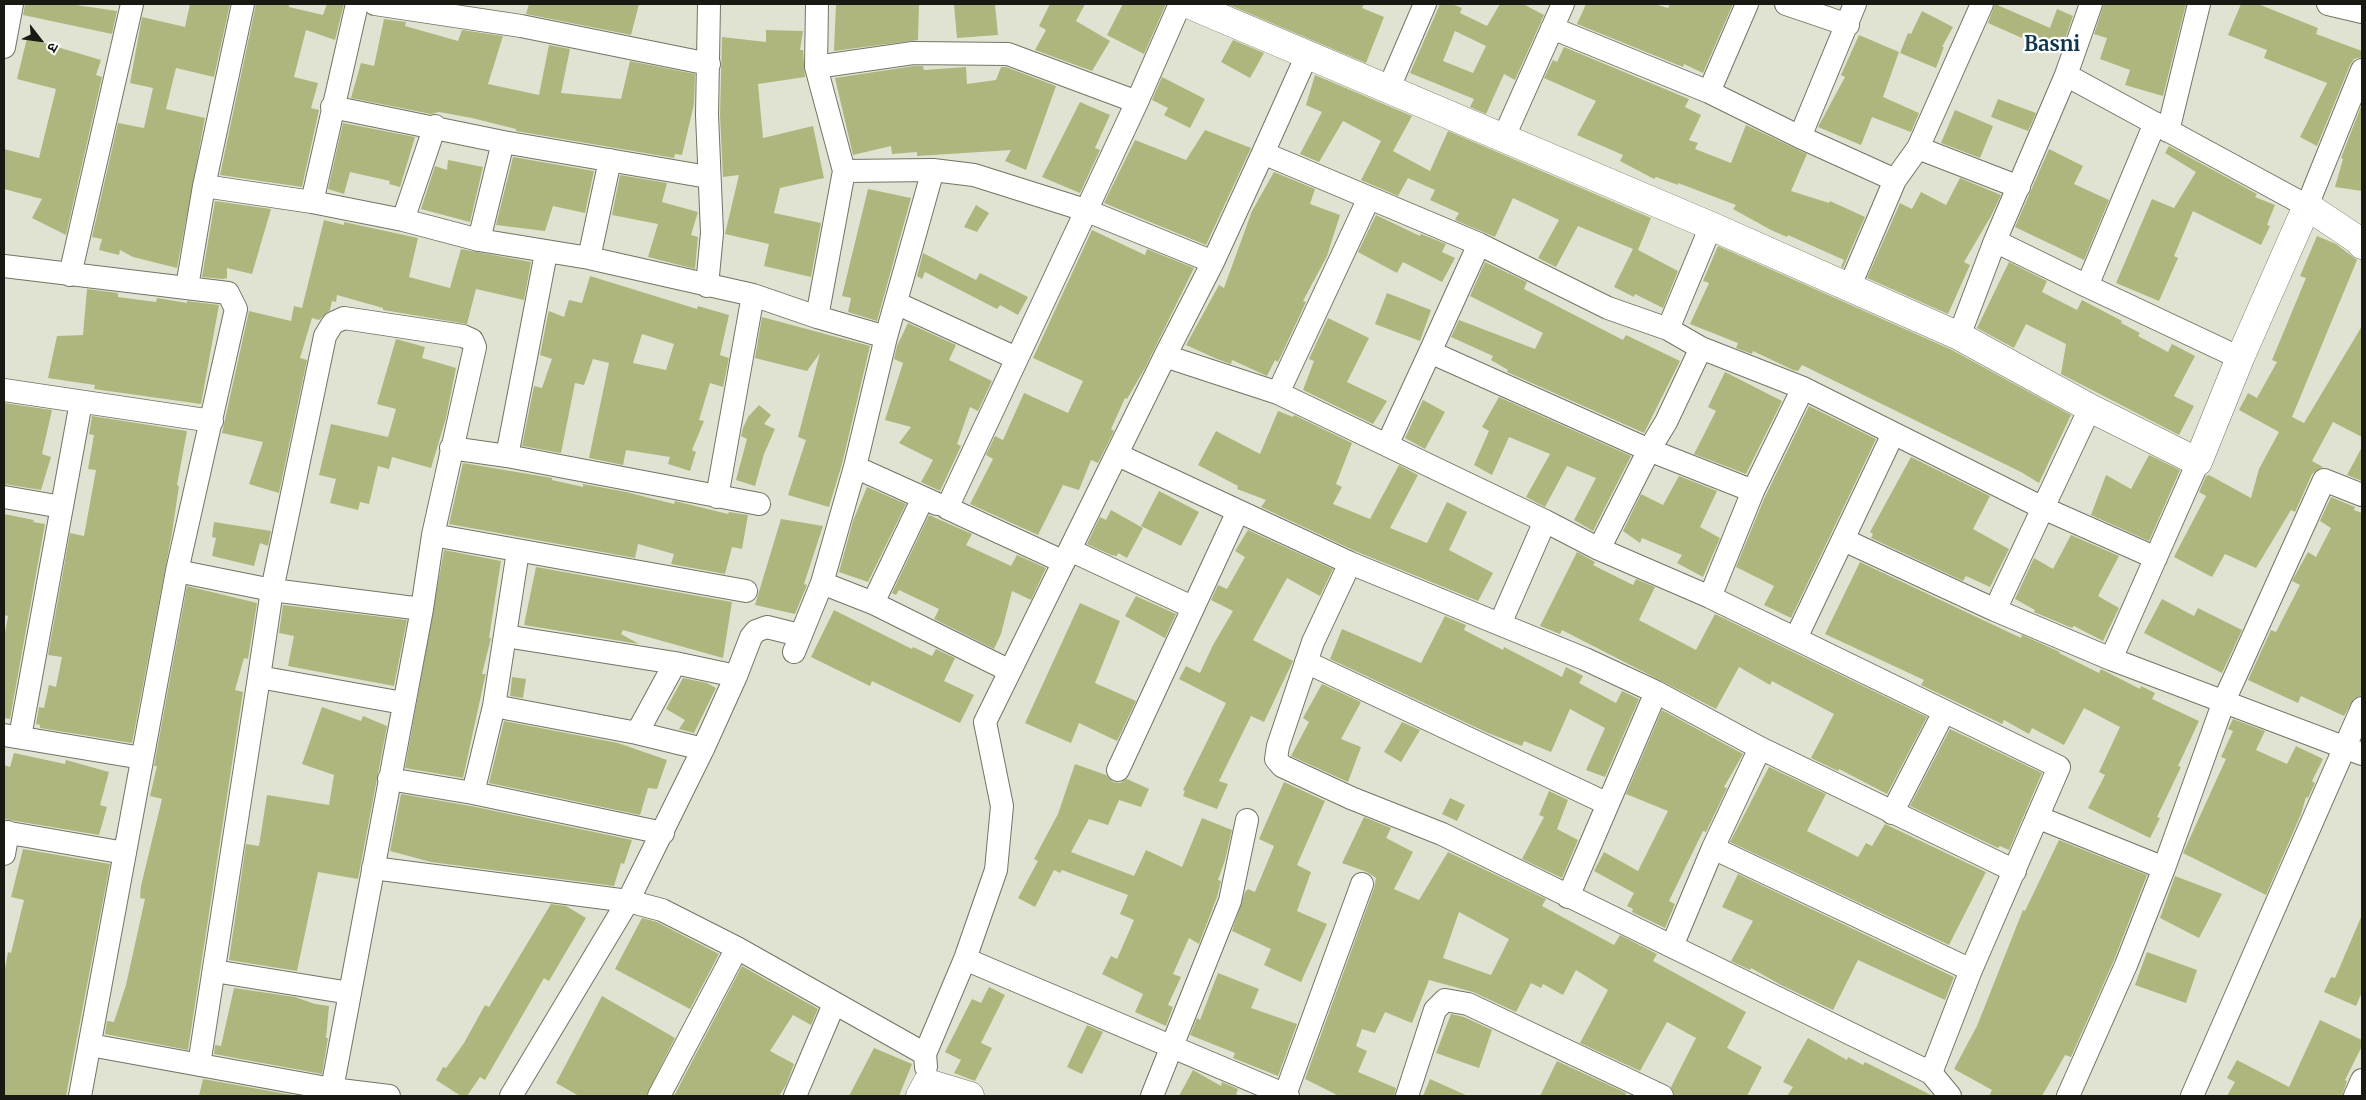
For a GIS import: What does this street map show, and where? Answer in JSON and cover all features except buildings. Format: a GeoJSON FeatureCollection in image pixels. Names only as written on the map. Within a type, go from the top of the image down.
{"type":"FeatureCollection","features":[{"type":"Feature","properties":{"kind":"street"},"geometry":{"type":"LineString","coordinates":[[4,47],[12,4]]}},
{"type":"Feature","properties":{"kind":"street"},"geometry":{"type":"LineString","coordinates":[[70,275],[132,4]]}},
{"type":"Feature","properties":{"kind":"street"},"geometry":{"type":"LineString","coordinates":[[187,287],[204,186],[243,4]]}},
{"type":"Feature","properties":{"kind":"street"},"geometry":{"type":"LineString","coordinates":[[312,202],[332,107],[358,4]]}},
{"type":"Feature","properties":{"kind":"street"},"geometry":{"type":"LineString","coordinates":[[375,4],[521,26],[709,64]]}},
{"type":"Feature","properties":{"kind":"street"},"geometry":{"type":"LineString","coordinates":[[707,286],[712,233],[708,177],[707,115],[709,4]]}},
{"type":"Feature","properties":{"kind":"street"},"geometry":{"type":"LineString","coordinates":[[817,317],[844,170],[816,66],[818,4]]}},
{"type":"Feature","properties":{"kind":"street"},"geometry":{"type":"LineString","coordinates":[[948,508],[1085,210],[1138,102],[1180,4]]}},
{"type":"Feature","properties":{"kind":"street"},"geometry":{"type":"LineString","coordinates":[[1188,4],[1711,226],[1958,336],[2090,408],[2198,462]]}},
{"type":"Feature","properties":{"kind":"street"},"geometry":{"type":"LineString","coordinates":[[1388,90],[1425,4]]}},
{"type":"Feature","properties":{"kind":"street"},"geometry":{"type":"LineString","coordinates":[[1503,139],[1563,4]]}},
{"type":"Feature","properties":{"kind":"street"},"geometry":{"type":"LineString","coordinates":[[1709,92],[1748,4]]}},
{"type":"Feature","properties":{"kind":"street"},"geometry":{"type":"LineString","coordinates":[[1786,4],[1848,25]]}},
{"type":"Feature","properties":{"kind":"street"},"geometry":{"type":"LineString","coordinates":[[1800,137],[1848,25],[1855,4]]}},
{"type":"Feature","properties":{"kind":"street"},"geometry":{"type":"LineString","coordinates":[[1849,288],[1895,180],[1918,148],[1982,4]]}},
{"type":"Feature","properties":{"kind":"street"},"geometry":{"type":"LineString","coordinates":[[1958,336],[1995,241],[2066,75],[2092,4]]}},
{"type":"Feature","properties":{"kind":"street"},"geometry":{"type":"LineString","coordinates":[[2087,286],[2161,127],[2199,4]]}},
{"type":"Feature","properties":{"kind":"street"},"geometry":{"type":"LineString","coordinates":[[2328,4],[2362,12]]}},
{"type":"Feature","properties":{"kind":"street"},"geometry":{"type":"LineString","coordinates":[[1552,28],[1709,92],[1800,137],[1895,180]]}},
{"type":"Feature","properties":{"kind":"street"},"geometry":{"type":"LineString","coordinates":[[816,66],[913,53],[1008,54],[1138,102]]}},
{"type":"Feature","properties":{"kind":"street"},"geometry":{"type":"LineString","coordinates":[[970,1096],[924,1089],[925,1054],[964,959],[996,870],[1002,806],[985,722],[1213,262],[1307,54]]}},
{"type":"Feature","properties":{"kind":"street"},"geometry":{"type":"LineString","coordinates":[[2111,659],[2198,462],[2240,358],[2307,206],[2362,70]]}},
{"type":"Feature","properties":{"kind":"street"},"geometry":{"type":"LineString","coordinates":[[2066,75],[2307,206],[2361,238]]}},
{"type":"Feature","properties":{"kind":"street"},"geometry":{"type":"LineString","coordinates":[[332,107],[435,126],[503,142],[708,177]]}},
{"type":"Feature","properties":{"kind":"street"},"geometry":{"type":"LineString","coordinates":[[403,220],[435,126]]}},
{"type":"Feature","properties":{"kind":"street"},"geometry":{"type":"LineString","coordinates":[[479,240],[503,142]]}},
{"type":"Feature","properties":{"kind":"street"},"geometry":{"type":"LineString","coordinates":[[1918,148],[2019,187]]}},
{"type":"Feature","properties":{"kind":"street"},"geometry":{"type":"LineString","coordinates":[[1263,153],[1479,244],[1608,308],[1668,329],[1702,348],[1803,388],[2043,508],[2156,558]]}},
{"type":"Feature","properties":{"kind":"street"},"geometry":{"type":"LineString","coordinates":[[589,258],[610,160]]}},
{"type":"Feature","properties":{"kind":"street"},"geometry":{"type":"LineString","coordinates":[[844,170],[932,170],[974,175],[1085,210],[1213,262]]}},
{"type":"Feature","properties":{"kind":"street"},"geometry":{"type":"LineString","coordinates":[[511,1096],[628,901],[663,833],[756,631],[767,627],[797,643],[822,583],[855,467],[886,337],[932,170]]}},
{"type":"Feature","properties":{"kind":"street"},"geometry":{"type":"LineString","coordinates":[[204,186],[312,202],[403,220],[479,240],[589,258],[753,295],[817,317],[886,337]]}},
{"type":"Feature","properties":{"kind":"street"},"geometry":{"type":"LineString","coordinates":[[1278,393],[1370,198]]}},
{"type":"Feature","properties":{"kind":"street"},"geometry":{"type":"LineString","coordinates":[[1668,329],[1711,226]]}},
{"type":"Feature","properties":{"kind":"street"},"geometry":{"type":"LineString","coordinates":[[1995,241],[2240,358]]}},
{"type":"Feature","properties":{"kind":"street"},"geometry":{"type":"LineString","coordinates":[[1387,445],[1479,244]]}},
{"type":"Feature","properties":{"kind":"street"},"geometry":{"type":"LineString","coordinates":[[507,456],[546,252]]}},
{"type":"Feature","properties":{"kind":"street"},"geometry":{"type":"LineString","coordinates":[[4,266],[228,293],[236,309],[177,571],[80,1096]]}},
{"type":"Feature","properties":{"kind":"street"},"geometry":{"type":"LineString","coordinates":[[717,496],[753,295]]}},
{"type":"Feature","properties":{"kind":"street"},"geometry":{"type":"LineString","coordinates":[[896,303],[1016,358]]}},
{"type":"Feature","properties":{"kind":"street"},"geometry":{"type":"LineString","coordinates":[[199,1065],[272,590],[325,336],[333,323],[344,318],[463,336],[472,340],[474,347],[433,535],[422,609],[332,1089]]}},
{"type":"Feature","properties":{"kind":"street"},"geometry":{"type":"LineString","coordinates":[[1599,549],[1649,450],[1666,422],[1702,348]]}},
{"type":"Feature","properties":{"kind":"street"},"geometry":{"type":"LineString","coordinates":[[1430,352],[1649,450],[1753,491]]}},
{"type":"Feature","properties":{"kind":"street"},"geometry":{"type":"LineString","coordinates":[[1165,356],[1278,393],[1545,521],[1599,549],[1710,597],[1796,638],[2059,767],[1971,970],[1931,1073]]}},
{"type":"Feature","properties":{"kind":"street"},"geometry":{"type":"LineString","coordinates":[[1710,597],[1753,491],[1803,388]]}},
{"type":"Feature","properties":{"kind":"street"},"geometry":{"type":"LineString","coordinates":[[4,390],[212,421]]}},
{"type":"Feature","properties":{"kind":"street"},"geometry":{"type":"LineString","coordinates":[[81,402],[62,507],[12,736],[142,758]]}},
{"type":"Feature","properties":{"kind":"street"},"geometry":{"type":"LineString","coordinates":[[1995,610],[2090,408]]}},
{"type":"Feature","properties":{"kind":"street"},"geometry":{"type":"LineString","coordinates":[[1796,638],[1893,434]]}},
{"type":"Feature","properties":{"kind":"street"},"geometry":{"type":"LineString","coordinates":[[451,448],[507,456],[758,504]]}},
{"type":"Feature","properties":{"kind":"street"},"geometry":{"type":"LineString","coordinates":[[1118,455],[1350,563],[1585,659],[1656,692],[1760,748],[2015,871]]}},
{"type":"Feature","properties":{"kind":"street"},"geometry":{"type":"LineString","coordinates":[[855,467],[923,498],[1192,607]]}},
{"type":"Feature","properties":{"kind":"street"},"geometry":{"type":"LineString","coordinates":[[2068,1096],[2126,965],[2164,868],[2224,701],[2324,480],[2362,495]]}},
{"type":"Feature","properties":{"kind":"street"},"geometry":{"type":"LineString","coordinates":[[4,497],[62,507]]}},
{"type":"Feature","properties":{"kind":"street"},"geometry":{"type":"LineString","coordinates":[[873,603],[923,498]]}},
{"type":"Feature","properties":{"kind":"street"},"geometry":{"type":"LineString","coordinates":[[1118,770],[1238,511]]}},
{"type":"Feature","properties":{"kind":"street"},"geometry":{"type":"LineString","coordinates":[[1500,624],[1545,521]]}},
{"type":"Feature","properties":{"kind":"street"},"geometry":{"type":"LineString","coordinates":[[433,535],[746,590]]}},
{"type":"Feature","properties":{"kind":"street"},"geometry":{"type":"LineString","coordinates":[[1844,540],[1995,610],[2111,659],[2353,751]]}},
{"type":"Feature","properties":{"kind":"street"},"geometry":{"type":"LineString","coordinates":[[473,793],[494,706],[518,551]]}},
{"type":"Feature","properties":{"kind":"street"},"geometry":{"type":"LineString","coordinates":[[1350,563],[1306,662],[1278,746],[1276,760],[1282,766],[1351,798],[1442,834],[1931,1073],[1950,1096]]}},
{"type":"Feature","properties":{"kind":"street"},"geometry":{"type":"LineString","coordinates":[[177,571],[272,590],[422,609]]}},
{"type":"Feature","properties":{"kind":"street"},"geometry":{"type":"LineString","coordinates":[[822,583],[873,603],[1010,671]]}},
{"type":"Feature","properties":{"kind":"street"},"geometry":{"type":"LineString","coordinates":[[505,636],[675,663],[736,676]]}},
{"type":"Feature","properties":{"kind":"street"},"geometry":{"type":"LineString","coordinates":[[1306,662],[1608,804]]}},
{"type":"Feature","properties":{"kind":"street"},"geometry":{"type":"LineString","coordinates":[[637,733],[675,663]]}},
{"type":"Feature","properties":{"kind":"street"},"geometry":{"type":"LineString","coordinates":[[259,676],[404,703]]}},
{"type":"Feature","properties":{"kind":"street"},"geometry":{"type":"LineString","coordinates":[[1568,896],[1656,692]]}},
{"type":"Feature","properties":{"kind":"street"},"geometry":{"type":"LineString","coordinates":[[494,706],[637,733],[703,748]]}},
{"type":"Feature","properties":{"kind":"street"},"geometry":{"type":"LineString","coordinates":[[2192,1096],[2353,751],[2362,708]]}},
{"type":"Feature","properties":{"kind":"street"},"geometry":{"type":"LineString","coordinates":[[1892,813],[1944,712]]}},
{"type":"Feature","properties":{"kind":"street"},"geometry":{"type":"LineString","coordinates":[[1672,946],[1713,848],[1760,748]]}},
{"type":"Feature","properties":{"kind":"street"},"geometry":{"type":"LineString","coordinates":[[389,779],[473,793],[663,833]]}},
{"type":"Feature","properties":{"kind":"street"},"geometry":{"type":"LineString","coordinates":[[2038,817],[2164,868]]}},
{"type":"Feature","properties":{"kind":"street"},"geometry":{"type":"LineString","coordinates":[[1152,1096],[1230,901],[1247,820]]}},
{"type":"Feature","properties":{"kind":"street"},"geometry":{"type":"LineString","coordinates":[[4,854],[6,832],[125,853]]}},
{"type":"Feature","properties":{"kind":"street"},"geometry":{"type":"LineString","coordinates":[[1713,848],[1971,970]]}},
{"type":"Feature","properties":{"kind":"street"},"geometry":{"type":"LineString","coordinates":[[373,868],[628,901],[662,910],[737,948],[925,1054]]}},
{"type":"Feature","properties":{"kind":"street"},"geometry":{"type":"LineString","coordinates":[[964,959],[1287,1096],[1362,884]]}},
{"type":"Feature","properties":{"kind":"street"},"geometry":{"type":"LineString","coordinates":[[659,1096],[737,948]]}},
{"type":"Feature","properties":{"kind":"street"},"geometry":{"type":"LineString","coordinates":[[214,971],[350,993]]}},
{"type":"Feature","properties":{"kind":"street"},"geometry":{"type":"LineString","coordinates":[[1408,1096],[1435,1010],[1445,1000],[1468,1004],[1662,1096]]}},
{"type":"Feature","properties":{"kind":"street"},"geometry":{"type":"LineString","coordinates":[[794,1096],[834,1004]]}},
{"type":"Feature","properties":{"kind":"street"},"geometry":{"type":"LineString","coordinates":[[90,1045],[332,1089],[389,1096]]}},
{"type":"Feature","properties":{"kind":"street"},"geometry":{"type":"LineString","coordinates":[[2355,1096],[2362,1080]]}},
{"type":"Feature","properties":{"kind":"district","name":"Basni"},"geometry":{"type":"Point","coordinates":[2052,45]}}]}
